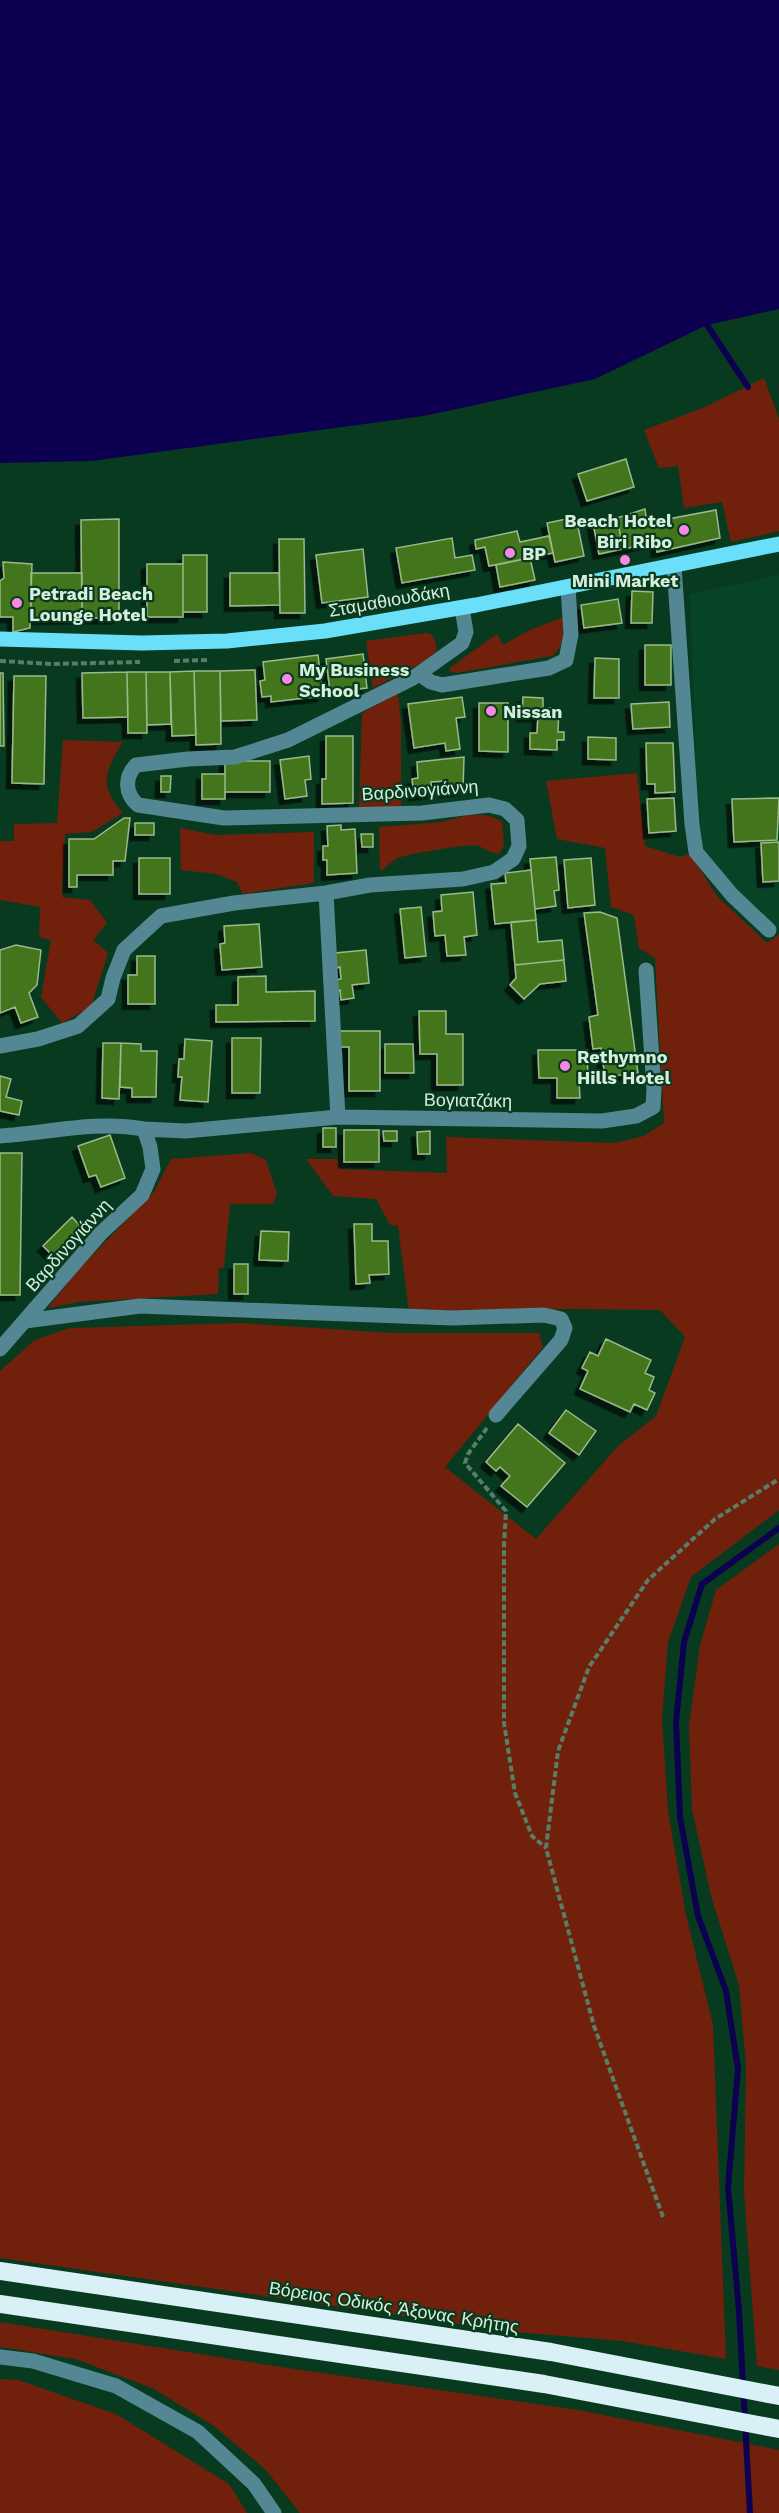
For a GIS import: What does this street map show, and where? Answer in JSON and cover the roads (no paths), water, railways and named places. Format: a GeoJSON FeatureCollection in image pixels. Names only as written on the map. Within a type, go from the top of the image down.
{"type":"FeatureCollection","features":[{"type":"Feature","properties":{"kind":"highway","name":"Βόρειος Οδικός Άξονας Κρήτης"},"geometry":{"type":"LineString","coordinates":[[0,2271],[551,2352],[779,2396]]}},
{"type":"Feature","properties":{"kind":"highway"},"geometry":{"type":"LineString","coordinates":[[0,2304],[544,2384],[779,2429]]}},
{"type":"Feature","properties":{"kind":"main road","name":"Σταμαθιουδάκη"},"geometry":{"type":"LineString","coordinates":[[0,639],[142,643],[227,641],[325,631],[462,608],[779,544]]}},
{"type":"Feature","properties":{"kind":"street"},"geometry":{"type":"LineString","coordinates":[[674,566],[692,824],[696,852],[732,895],[769,930]]}},
{"type":"Feature","properties":{"kind":"street"},"geometry":{"type":"LineString","coordinates":[[419,674],[431,682],[442,685],[549,668],[566,660],[571,634],[568,587]]}},
{"type":"Feature","properties":{"kind":"street","name":"Βαρδινογιάννη"},"geometry":{"type":"LineString","coordinates":[[0,1046],[38,1039],[78,1026],[108,999],[124,950],[161,916],[234,903],[326,893],[370,885],[463,879],[494,872],[513,859],[519,846],[517,820],[505,809],[489,805],[422,813],[224,818],[138,805],[130,798],[128,789],[131,771],[136,765],[235,757],[288,740],[419,674],[462,643],[466,632],[462,608]]}},
{"type":"Feature","properties":{"kind":"street"},"geometry":{"type":"LineString","coordinates":[[326,893],[338,1117]]}},
{"type":"Feature","properties":{"kind":"street","name":"Βογιατζάκη"},"geometry":{"type":"LineString","coordinates":[[144,1129],[186,1131],[338,1117],[559,1122],[636,1116],[653,1107],[654,1089],[646,970]]}},
{"type":"Feature","properties":{"kind":"street"},"geometry":{"type":"LineString","coordinates":[[0,1136],[101,1124],[144,1129]]}},
{"type":"Feature","properties":{"kind":"street","name":"Βαρδινογιάννη"},"geometry":{"type":"LineString","coordinates":[[0,1349],[100,1233],[142,1195],[153,1169],[150,1147],[144,1129]]}},
{"type":"Feature","properties":{"kind":"street"},"geometry":{"type":"LineString","coordinates":[[25,1322],[140,1306],[453,1318],[544,1315],[561,1319],[565,1328],[561,1340],[496,1415]]}},
{"type":"Feature","properties":{"kind":"street"},"geometry":{"type":"LineString","coordinates":[[0,2357],[33,2361],[117,2386],[198,2432],[254,2484],[274,2513]]}},
{"type":"Feature","properties":{"kind":"waterway"},"geometry":{"type":"LineString","coordinates":[[707,325],[748,387]]}},
{"type":"Feature","properties":{"kind":"waterway"},"geometry":{"type":"LineString","coordinates":[[750,2513],[739,2311],[728,2187],[738,2069],[726,1991],[698,1916],[680,1817],[676,1722],[684,1642],[702,1584],[779,1528]]}},
{"type":"Feature","properties":{"kind":"place","name":"Beach Hotel Biri Ribo"},"geometry":{"type":"Point","coordinates":[684,530]}},
{"type":"Feature","properties":{"kind":"place","name":"BP"},"geometry":{"type":"Point","coordinates":[510,553]}},
{"type":"Feature","properties":{"kind":"place","name":"Mini Market"},"geometry":{"type":"Point","coordinates":[625,560]}},
{"type":"Feature","properties":{"kind":"place","name":"Petradi Beach Lounge Hotel"},"geometry":{"type":"Point","coordinates":[17,603]}},
{"type":"Feature","properties":{"kind":"place","name":"My Business School"},"geometry":{"type":"Point","coordinates":[287,679]}},
{"type":"Feature","properties":{"kind":"place","name":"Nissan"},"geometry":{"type":"Point","coordinates":[491,711]}},
{"type":"Feature","properties":{"kind":"place","name":"Rethymno Hills Hotel"},"geometry":{"type":"Point","coordinates":[565,1066]}}]}
